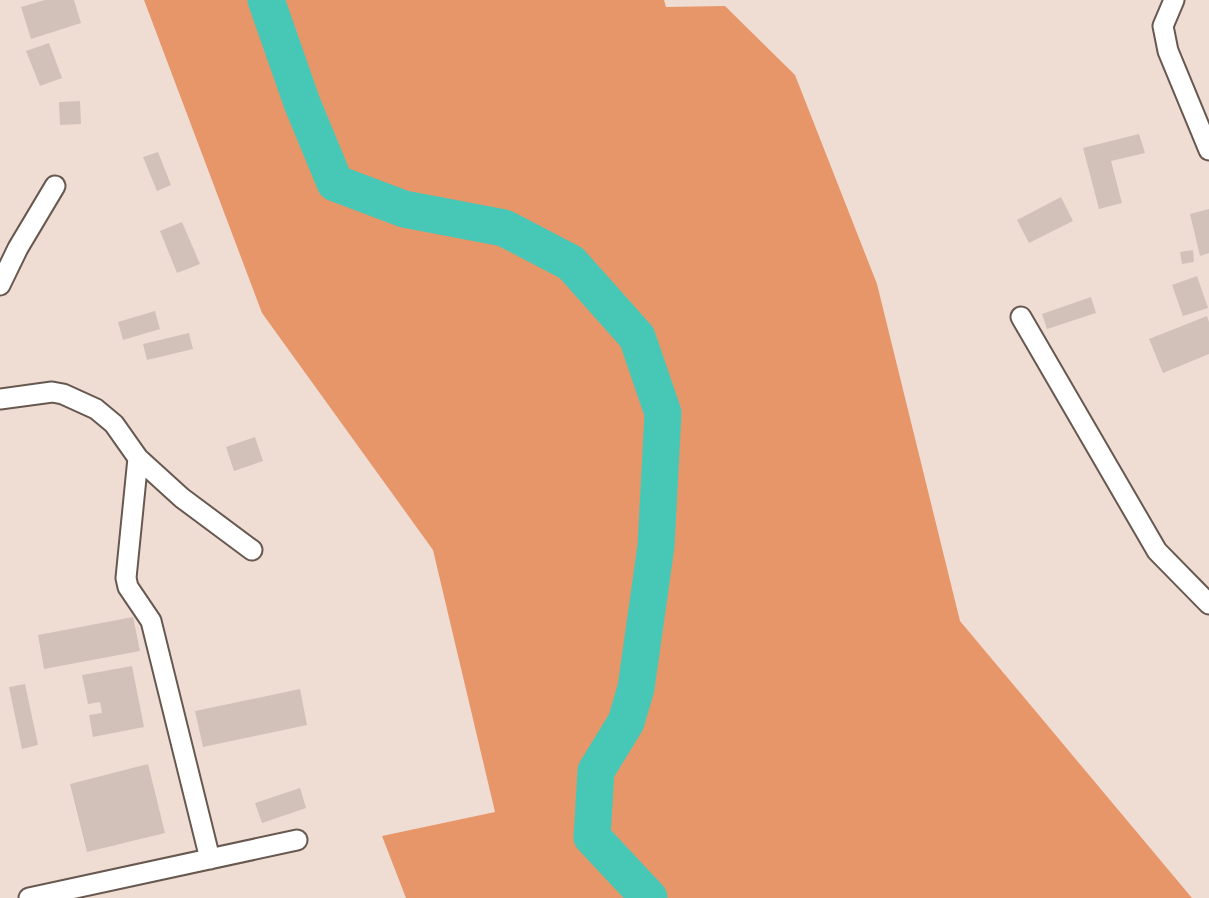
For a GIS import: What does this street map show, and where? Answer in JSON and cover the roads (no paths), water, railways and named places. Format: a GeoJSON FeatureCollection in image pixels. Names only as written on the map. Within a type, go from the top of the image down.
{"type":"FeatureCollection","features":[{"type":"Feature","properties":{"kind":"street"},"geometry":{"type":"LineString","coordinates":[[1174,0],[1163,26],[1168,51],[1209,150]]}},
{"type":"Feature","properties":{"kind":"street"},"geometry":{"type":"LineString","coordinates":[[0,285],[18,248],[55,186]]}},
{"type":"Feature","properties":{"kind":"street"},"geometry":{"type":"LineString","coordinates":[[1021,317],[1157,551],[1209,604]]}},
{"type":"Feature","properties":{"kind":"street"},"geometry":{"type":"LineString","coordinates":[[0,399],[43,393],[63,394],[96,409],[114,424],[138,458],[182,498],[252,550]]}},
{"type":"Feature","properties":{"kind":"street"},"geometry":{"type":"LineString","coordinates":[[138,458],[126,578],[135,599],[152,621],[210,859]]}},
{"type":"Feature","properties":{"kind":"street"},"geometry":{"type":"LineString","coordinates":[[29,898],[297,840]]}},
{"type":"Feature","properties":{"kind":"waterway"},"geometry":{"type":"LineString","coordinates":[[266,0],[302,103],[335,183],[404,209],[504,228],[571,263],[637,337],[663,413],[656,546],[636,688],[626,722],[596,771],[592,837],[649,898]]}}]}
